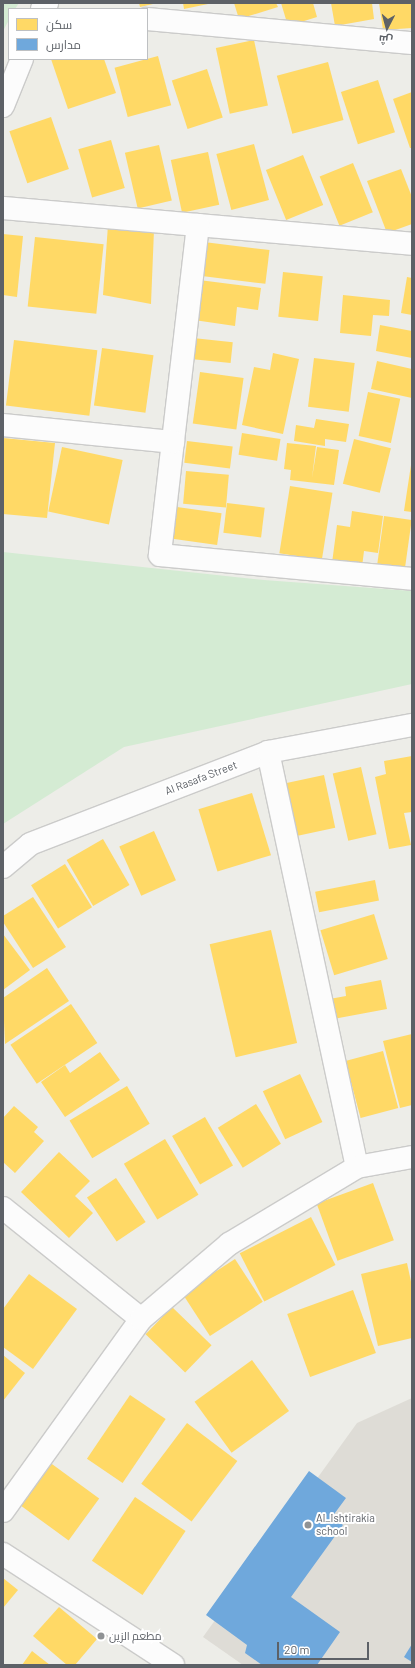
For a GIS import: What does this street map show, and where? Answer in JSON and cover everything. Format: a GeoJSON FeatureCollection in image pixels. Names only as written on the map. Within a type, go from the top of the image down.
{"type":"FeatureCollection","features":[{"type":"Feature","properties":{"kind":"street"},"geometry":{"type":"LineString","coordinates":[[148,19],[412,43]]}},
{"type":"Feature","properties":{"kind":"street"},"geometry":{"type":"LineString","coordinates":[[3,106],[22,60]]}},
{"type":"Feature","properties":{"kind":"street"},"geometry":{"type":"LineString","coordinates":[[3,208],[412,244]]}},
{"type":"Feature","properties":{"kind":"street"},"geometry":{"type":"LineString","coordinates":[[198,225],[160,555],[412,579]]}},
{"type":"Feature","properties":{"kind":"street"},"geometry":{"type":"LineString","coordinates":[[3,425],[173,442]]}},
{"type":"Feature","properties":{"kind":"street","name":"Al Rasafa Street"},"geometry":{"type":"LineString","coordinates":[[3,867],[30,844],[268,752],[412,725]]}},
{"type":"Feature","properties":{"kind":"street"},"geometry":{"type":"LineString","coordinates":[[268,752],[357,1167]]}},
{"type":"Feature","properties":{"kind":"street"},"geometry":{"type":"LineString","coordinates":[[3,1511],[141,1319],[228,1244],[357,1167],[412,1157]]}},
{"type":"Feature","properties":{"kind":"street"},"geometry":{"type":"LineString","coordinates":[[3,1208],[141,1319]]}},
{"type":"Feature","properties":{"kind":"street"},"geometry":{"type":"LineString","coordinates":[[3,1554],[173,1665]]}},
{"type":"Feature","properties":{"kind":"shaded area"},"geometry":{"type":"Polygon","coordinates":[[[412,1398],[412,1665],[243,1665],[203,1637],[357,1423],[412,1398]]]}},
{"type":"Feature","properties":{"kind":"green space"},"geometry":{"type":"Polygon","coordinates":[[[3,3],[19,3],[16,8],[8,8],[8,22],[3,31],[3,3]]]}},
{"type":"Feature","properties":{"kind":"green space"},"geometry":{"type":"Polygon","coordinates":[[[3,552],[264,580],[412,591],[412,684],[124,747],[3,824],[3,552]]]}},
{"type":"Feature","properties":{"kind":"building: سكن"},"geometry":{"type":"Polygon","coordinates":[[[139,3],[153,3],[153,4],[140,7],[139,3]]]}},
{"type":"Feature","properties":{"kind":"building: سكن"},"geometry":{"type":"Polygon","coordinates":[[[183,3],[208,3],[208,4],[184,9],[183,3]]]}},
{"type":"Feature","properties":{"kind":"building: سكن"},"geometry":{"type":"Polygon","coordinates":[[[234,3],[276,3],[278,7],[239,19],[234,3]]]}},
{"type":"Feature","properties":{"kind":"building: سكن"},"geometry":{"type":"Polygon","coordinates":[[[281,3],[313,3],[317,17],[288,26],[281,3]]]}},
{"type":"Feature","properties":{"kind":"building: سكن"},"geometry":{"type":"Polygon","coordinates":[[[331,3],[372,3],[374,19],[335,26],[331,3]]]}},
{"type":"Feature","properties":{"kind":"building: سكن"},"geometry":{"type":"Polygon","coordinates":[[[379,3],[412,3],[412,28],[383,30],[379,3]]]}},
{"type":"Feature","properties":{"kind":"building: سكن"},"geometry":{"type":"Polygon","coordinates":[[[254,40],[268,106],[230,114],[216,48],[254,40]]]}},
{"type":"Feature","properties":{"kind":"building: سكن"},"geometry":{"type":"Polygon","coordinates":[[[158,56],[171,105],[128,117],[115,68],[148,60],[148,59],[158,56]]]}},
{"type":"Feature","properties":{"kind":"building: سكن"},"geometry":{"type":"Polygon","coordinates":[[[51,60],[104,60],[116,93],[68,109],[51,60]]]}},
{"type":"Feature","properties":{"kind":"building: سكن"},"geometry":{"type":"Polygon","coordinates":[[[328,62],[344,120],[292,134],[277,76],[328,62]]]}},
{"type":"Feature","properties":{"kind":"building: سكن"},"geometry":{"type":"Polygon","coordinates":[[[207,69],[223,118],[188,129],[172,80],[207,69]]]}},
{"type":"Feature","properties":{"kind":"building: سكن"},"geometry":{"type":"Polygon","coordinates":[[[378,80],[395,132],[358,144],[341,92],[378,80]]]}},
{"type":"Feature","properties":{"kind":"building: سكن"},"geometry":{"type":"Polygon","coordinates":[[[412,92],[412,148],[410,148],[393,99],[412,92]]]}},
{"type":"Feature","properties":{"kind":"building: سكن"},"geometry":{"type":"Polygon","coordinates":[[[51,117],[69,169],[27,183],[9,131],[51,117]]]}},
{"type":"Feature","properties":{"kind":"building: سكن"},"geometry":{"type":"Polygon","coordinates":[[[111,140],[125,188],[92,197],[78,149],[111,140]]]}},
{"type":"Feature","properties":{"kind":"building: سكن"},"geometry":{"type":"Polygon","coordinates":[[[254,144],[269,200],[231,210],[216,154],[254,144]]]}},
{"type":"Feature","properties":{"kind":"building: سكن"},"geometry":{"type":"Polygon","coordinates":[[[159,145],[172,201],[138,208],[125,153],[159,145]]]}},
{"type":"Feature","properties":{"kind":"building: سكن"},"geometry":{"type":"Polygon","coordinates":[[[208,152],[219,205],[182,213],[171,160],[208,152]]]}},
{"type":"Feature","properties":{"kind":"building: سكن"},"geometry":{"type":"Polygon","coordinates":[[[303,155],[323,205],[286,220],[266,170],[303,155]]]}},
{"type":"Feature","properties":{"kind":"building: سكن"},"geometry":{"type":"Polygon","coordinates":[[[353,163],[373,212],[339,226],[320,176],[353,163]]]}},
{"type":"Feature","properties":{"kind":"building: سكن"},"geometry":{"type":"Polygon","coordinates":[[[401,169],[412,197],[412,224],[387,233],[367,181],[401,169]]]}},
{"type":"Feature","properties":{"kind":"building: سكن"},"geometry":{"type":"Polygon","coordinates":[[[108,225],[154,230],[151,304],[103,295],[108,225]]]}},
{"type":"Feature","properties":{"kind":"building: سكن"},"geometry":{"type":"Polygon","coordinates":[[[3,234],[23,236],[17,297],[3,295],[3,234]]]}},
{"type":"Feature","properties":{"kind":"building: سكن"},"geometry":{"type":"Polygon","coordinates":[[[35,237],[104,244],[96,314],[28,307],[35,237]]]}},
{"type":"Feature","properties":{"kind":"building: سكن"},"geometry":{"type":"Polygon","coordinates":[[[204,242],[270,250],[265,284],[200,276],[204,242]]]}},
{"type":"Feature","properties":{"kind":"building: سكن"},"geometry":{"type":"Polygon","coordinates":[[[283,272],[323,276],[318,321],[278,317],[283,272]]]}},
{"type":"Feature","properties":{"kind":"building: سكن"},"geometry":{"type":"Polygon","coordinates":[[[407,277],[412,278],[412,315],[401,313],[407,277]]]}},
{"type":"Feature","properties":{"kind":"building: سكن"},"geometry":{"type":"Polygon","coordinates":[[[199,280],[261,288],[258,310],[237,307],[235,326],[194,320],[199,280]]]}},
{"type":"Feature","properties":{"kind":"building: سكن"},"geometry":{"type":"Polygon","coordinates":[[[343,295],[390,300],[389,316],[373,315],[371,336],[340,333],[343,295]]]}},
{"type":"Feature","properties":{"kind":"building: سكن"},"geometry":{"type":"Polygon","coordinates":[[[380,325],[412,331],[412,358],[376,351],[380,325]]]}},
{"type":"Feature","properties":{"kind":"building: سكن"},"geometry":{"type":"Polygon","coordinates":[[[193,338],[233,342],[231,363],[191,359],[193,338]]]}},
{"type":"Feature","properties":{"kind":"building: سكن"},"geometry":{"type":"Polygon","coordinates":[[[14,340],[97,350],[89,416],[6,406],[14,340]]]}},
{"type":"Feature","properties":{"kind":"building: سكن"},"geometry":{"type":"Polygon","coordinates":[[[102,348],[153,355],[145,413],[94,405],[102,348]]]}},
{"type":"Feature","properties":{"kind":"building: سكن"},"geometry":{"type":"Polygon","coordinates":[[[273,353],[299,359],[283,434],[242,425],[254,367],[270,370],[273,353]]]}},
{"type":"Feature","properties":{"kind":"building: سكن"},"geometry":{"type":"Polygon","coordinates":[[[314,358],[355,363],[349,412],[308,407],[314,358]]]}},
{"type":"Feature","properties":{"kind":"building: سكن"},"geometry":{"type":"Polygon","coordinates":[[[377,361],[412,369],[412,398],[371,389],[377,361]]]}},
{"type":"Feature","properties":{"kind":"building: سكن"},"geometry":{"type":"Polygon","coordinates":[[[200,372],[244,378],[236,430],[193,423],[200,372]]]}},
{"type":"Feature","properties":{"kind":"building: سكن"},"geometry":{"type":"Polygon","coordinates":[[[368,392],[400,399],[391,443],[359,436],[368,392]]]}},
{"type":"Feature","properties":{"kind":"building: سكن"},"geometry":{"type":"Polygon","coordinates":[[[316,419],[349,424],[346,442],[325,439],[325,446],[294,441],[296,425],[314,428],[316,419]]]}},
{"type":"Feature","properties":{"kind":"building: سكن"},"geometry":{"type":"Polygon","coordinates":[[[242,433],[281,439],[277,461],[239,455],[242,433]]]}},
{"type":"Feature","properties":{"kind":"building: سكن"},"geometry":{"type":"Polygon","coordinates":[[[3,438],[55,443],[47,518],[3,514],[3,438]]]}},
{"type":"Feature","properties":{"kind":"building: سكن"},"geometry":{"type":"Polygon","coordinates":[[[354,439],[391,448],[380,493],[343,484],[354,439]]]}},
{"type":"Feature","properties":{"kind":"building: سكن"},"geometry":{"type":"Polygon","coordinates":[[[187,441],[233,447],[230,468],[184,463],[187,441]]]}},
{"type":"Feature","properties":{"kind":"building: سكن"},"geometry":{"type":"Polygon","coordinates":[[[287,443],[316,446],[312,478],[317,447],[339,450],[334,485],[290,480],[291,470],[284,469],[287,443]]]}},
{"type":"Feature","properties":{"kind":"building: سكن"},"geometry":{"type":"Polygon","coordinates":[[[62,447],[123,460],[109,524],[48,512],[62,447]]]}},
{"type":"Feature","properties":{"kind":"building: سكن"},"geometry":{"type":"Polygon","coordinates":[[[412,465],[412,512],[404,511],[412,465]]]}},
{"type":"Feature","properties":{"kind":"building: سكن"},"geometry":{"type":"Polygon","coordinates":[[[186,471],[229,475],[226,508],[183,504],[186,471]]]}},
{"type":"Feature","properties":{"kind":"building: سكن"},"geometry":{"type":"Polygon","coordinates":[[[290,486],[332,493],[322,560],[279,553],[290,486]]]}},
{"type":"Feature","properties":{"kind":"building: سكن"},"geometry":{"type":"Polygon","coordinates":[[[227,503],[265,508],[261,537],[223,533],[227,503]]]}},
{"type":"Feature","properties":{"kind":"building: سكن"},"geometry":{"type":"Polygon","coordinates":[[[177,507],[222,513],[217,545],[173,539],[177,507]]]}},
{"type":"Feature","properties":{"kind":"building: سكن"},"geometry":{"type":"Polygon","coordinates":[[[352,511],[383,516],[378,553],[364,551],[362,567],[332,563],[337,525],[350,527],[352,511]]]}},
{"type":"Feature","properties":{"kind":"building: سكن"},"geometry":{"type":"Polygon","coordinates":[[[384,516],[412,520],[404,573],[376,569],[384,516]]]}},
{"type":"Feature","properties":{"kind":"building: سكن"},"geometry":{"type":"Polygon","coordinates":[[[412,756],[412,812],[404,813],[411,845],[389,849],[375,777],[386,774],[384,761],[412,756]]]}},
{"type":"Feature","properties":{"kind":"building: سكن"},"geometry":{"type":"Polygon","coordinates":[[[361,767],[377,834],[348,841],[333,774],[361,767]]]}},
{"type":"Feature","properties":{"kind":"building: سكن"},"geometry":{"type":"Polygon","coordinates":[[[324,775],[335,828],[293,837],[282,784],[324,775]]]}},
{"type":"Feature","properties":{"kind":"building: سكن"},"geometry":{"type":"Polygon","coordinates":[[[252,793],[271,855],[217,872],[198,809],[252,793]]]}},
{"type":"Feature","properties":{"kind":"building: سكن"},"geometry":{"type":"Polygon","coordinates":[[[154,831],[176,880],[141,896],[119,846],[154,831]]]}},
{"type":"Feature","properties":{"kind":"building: سكن"},"geometry":{"type":"Polygon","coordinates":[[[103,839],[130,885],[93,906],[67,860],[103,839]]]}},
{"type":"Feature","properties":{"kind":"building: سكن"},"geometry":{"type":"Polygon","coordinates":[[[65,864],[92,907],[58,928],[31,885],[65,864]]]}},
{"type":"Feature","properties":{"kind":"building: سكن"},"geometry":{"type":"Polygon","coordinates":[[[375,880],[379,901],[319,912],[315,892],[375,880]]]}},
{"type":"Feature","properties":{"kind":"building: سكن"},"geometry":{"type":"Polygon","coordinates":[[[33,897],[66,947],[33,968],[3,922],[3,916],[33,897]]]}},
{"type":"Feature","properties":{"kind":"building: سكن"},"geometry":{"type":"Polygon","coordinates":[[[374,914],[388,959],[334,975],[320,930],[374,914]]]}},
{"type":"Feature","properties":{"kind":"building: سكن"},"geometry":{"type":"Polygon","coordinates":[[[271,930],[297,1043],[236,1057],[210,944],[271,930]]]}},
{"type":"Feature","properties":{"kind":"building: سكن"},"geometry":{"type":"Polygon","coordinates":[[[3,934],[30,970],[3,990],[3,934]]]}},
{"type":"Feature","properties":{"kind":"building: سكن"},"geometry":{"type":"Polygon","coordinates":[[[47,968],[69,1001],[5,1044],[3,998],[47,968]]]}},
{"type":"Feature","properties":{"kind":"building: سكن"},"geometry":{"type":"Polygon","coordinates":[[[381,980],[387,1009],[328,1020],[324,1000],[346,996],[345,987],[381,980]]]}},
{"type":"Feature","properties":{"kind":"building: سكن"},"geometry":{"type":"Polygon","coordinates":[[[71,1004],[97,1043],[37,1084],[10,1045],[71,1004]]]}},
{"type":"Feature","properties":{"kind":"building: سكن"},"geometry":{"type":"Polygon","coordinates":[[[412,1034],[412,1105],[400,1108],[383,1041],[412,1034]]]}},
{"type":"Feature","properties":{"kind":"building: سكن"},"geometry":{"type":"Polygon","coordinates":[[[383,1051],[398,1108],[361,1118],[345,1061],[383,1051]]]}},
{"type":"Feature","properties":{"kind":"building: سكن"},"geometry":{"type":"Polygon","coordinates":[[[100,1052],[120,1080],[65,1117],[41,1082],[65,1065],[70,1073],[100,1052]]]}},
{"type":"Feature","properties":{"kind":"building: سكن"},"geometry":{"type":"Polygon","coordinates":[[[300,1074],[322,1122],[285,1139],[263,1091],[300,1074]]]}},
{"type":"Feature","properties":{"kind":"building: سكن"},"geometry":{"type":"Polygon","coordinates":[[[127,1086],[150,1124],[92,1158],[70,1121],[127,1086]]]}},
{"type":"Feature","properties":{"kind":"building: سكن"},"geometry":{"type":"Polygon","coordinates":[[[256,1104],[281,1144],[243,1168],[218,1128],[256,1104]]]}},
{"type":"Feature","properties":{"kind":"building: سكن"},"geometry":{"type":"Polygon","coordinates":[[[14,1106],[38,1127],[34,1132],[44,1141],[15,1173],[3,1162],[3,1118],[14,1106]]]}},
{"type":"Feature","properties":{"kind":"building: سكن"},"geometry":{"type":"Polygon","coordinates":[[[205,1117],[233,1165],[200,1184],[172,1136],[205,1117]]]}},
{"type":"Feature","properties":{"kind":"building: سكن"},"geometry":{"type":"Polygon","coordinates":[[[165,1139],[198,1195],[157,1219],[124,1164],[165,1139]]]}},
{"type":"Feature","properties":{"kind":"building: سكن"},"geometry":{"type":"Polygon","coordinates":[[[59,1152],[90,1181],[75,1196],[93,1213],[69,1238],[21,1192],[59,1152]]]}},
{"type":"Feature","properties":{"kind":"building: سكن"},"geometry":{"type":"Polygon","coordinates":[[[116,1178],[146,1222],[117,1242],[87,1198],[116,1178]]]}},
{"type":"Feature","properties":{"kind":"building: سكن"},"geometry":{"type":"Polygon","coordinates":[[[373,1183],[394,1240],[337,1261],[317,1204],[373,1183]]]}},
{"type":"Feature","properties":{"kind":"building: سكن"},"geometry":{"type":"Polygon","coordinates":[[[311,1217],[336,1265],[264,1301],[240,1253],[311,1217]]]}},
{"type":"Feature","properties":{"kind":"building: سكن"},"geometry":{"type":"Polygon","coordinates":[[[235,1259],[263,1302],[210,1336],[182,1293],[235,1259]]]}},
{"type":"Feature","properties":{"kind":"building: سكن"},"geometry":{"type":"Polygon","coordinates":[[[407,1263],[412,1286],[412,1338],[378,1346],[361,1274],[407,1263]]]}},
{"type":"Feature","properties":{"kind":"building: سكن"},"geometry":{"type":"Polygon","coordinates":[[[29,1274],[77,1309],[33,1369],[3,1347],[3,1309],[29,1274]]]}},
{"type":"Feature","properties":{"kind":"building: سكن"},"geometry":{"type":"Polygon","coordinates":[[[353,1290],[376,1353],[310,1377],[287,1314],[353,1290]]]}},
{"type":"Feature","properties":{"kind":"building: سكن"},"geometry":{"type":"Polygon","coordinates":[[[172,1307],[212,1345],[185,1373],[146,1334],[172,1307]]]}},
{"type":"Feature","properties":{"kind":"building: سكن"},"geometry":{"type":"Polygon","coordinates":[[[3,1355],[25,1373],[3,1401],[3,1355]]]}},
{"type":"Feature","properties":{"kind":"building: سكن"},"geometry":{"type":"Polygon","coordinates":[[[252,1360],[289,1411],[232,1453],[195,1402],[252,1360]]]}},
{"type":"Feature","properties":{"kind":"building: سكن"},"geometry":{"type":"Polygon","coordinates":[[[130,1395],[166,1419],[123,1483],[87,1459],[130,1395]]]}},
{"type":"Feature","properties":{"kind":"building: سكن"},"geometry":{"type":"Polygon","coordinates":[[[187,1423],[237,1461],[192,1522],[141,1484],[187,1423]]]}},
{"type":"Feature","properties":{"kind":"building: سكن"},"geometry":{"type":"Polygon","coordinates":[[[45,1459],[99,1498],[69,1540],[14,1501],[45,1459]]]}},
{"type":"Feature","properties":{"kind":"building: سكن"},"geometry":{"type":"Polygon","coordinates":[[[135,1497],[186,1531],[143,1595],[92,1561],[135,1497]]]}},
{"type":"Feature","properties":{"kind":"building: سكن"},"geometry":{"type":"Polygon","coordinates":[[[3,1578],[18,1590],[3,1608],[3,1578]]]}},
{"type":"Feature","properties":{"kind":"building: سكن"},"geometry":{"type":"Polygon","coordinates":[[[59,1607],[97,1639],[75,1665],[67,1665],[33,1636],[59,1607]]]}},
{"type":"Feature","properties":{"kind":"building: سكن"},"geometry":{"type":"Polygon","coordinates":[[[32,1651],[50,1665],[22,1665],[32,1651]]]}},
{"type":"Feature","properties":{"kind":"building: مدارس"},"geometry":{"type":"Polygon","coordinates":[[[309,1471],[346,1498],[332,1517],[343,1525],[291,1597],[340,1632],[317,1665],[262,1665],[245,1653],[247,1645],[206,1615],[309,1471]]]}},
{"type":"Feature","properties":{"kind":"building: مدارس"},"geometry":{"type":"Polygon","coordinates":[[[412,1644],[412,1662],[404,1657],[412,1644]]]}},
{"type":"Feature","properties":{"kind":"place","name":"Al_Ishtirakia school"},"geometry":{"type":"Point","coordinates":[308,1525]}},
{"type":"Feature","properties":{"kind":"place","name":"مطعم الزين"},"geometry":{"type":"Point","coordinates":[101,1636]}}]}
